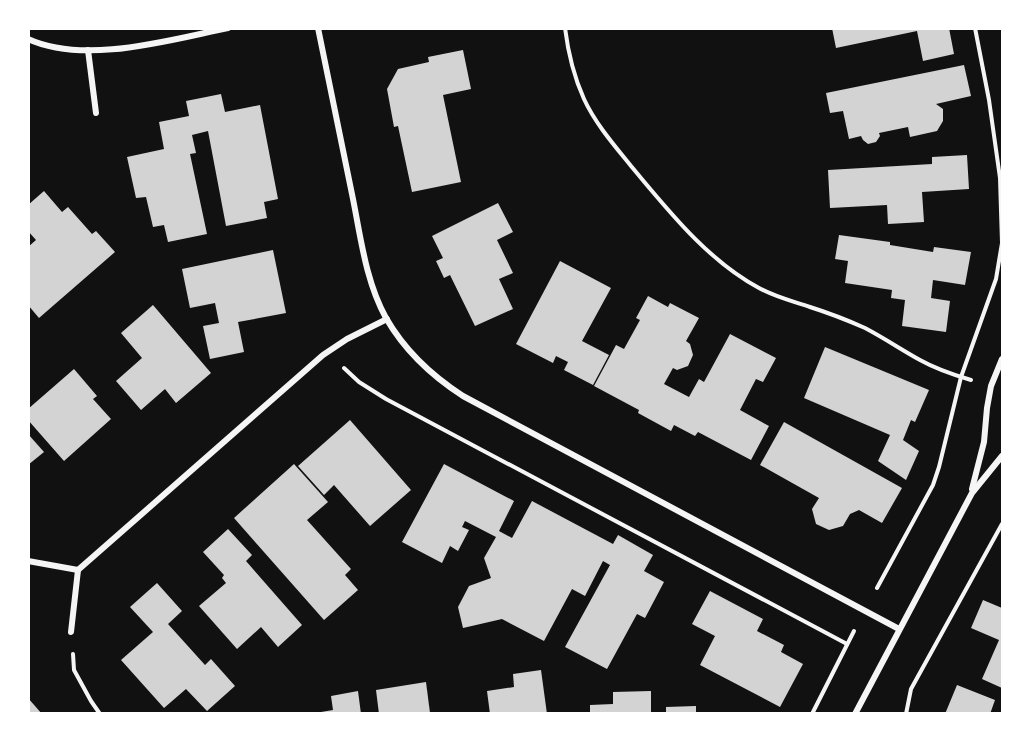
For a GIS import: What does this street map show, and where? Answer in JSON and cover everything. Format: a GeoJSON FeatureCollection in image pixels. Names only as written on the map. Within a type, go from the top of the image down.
{"type":"FeatureCollection","features":[{"type":"Feature","properties":{"kind":"street"},"geometry":{"type":"LineString","coordinates":[[28,39],[56,48],[115,50],[228,28]]}},
{"type":"Feature","properties":{"kind":"street"},"geometry":{"type":"LineString","coordinates":[[318,28],[369,276],[387,319],[424,367],[463,396],[899,629]]}},
{"type":"Feature","properties":{"kind":"street"},"geometry":{"type":"LineString","coordinates":[[88,50],[96,113]]}},
{"type":"Feature","properties":{"kind":"street"},"geometry":{"type":"LineString","coordinates":[[71,632],[78,570],[328,351],[387,319]]}},
{"type":"Feature","properties":{"kind":"street"},"geometry":{"type":"LineString","coordinates":[[972,493],[984,442],[991,386],[1002,359]]}},
{"type":"Feature","properties":{"kind":"street"},"geometry":{"type":"LineString","coordinates":[[855,714],[972,493],[1002,456]]}},
{"type":"Feature","properties":{"kind":"street"},"geometry":{"type":"LineString","coordinates":[[28,561],[78,570]]}},
{"type":"Feature","properties":{"kind":"path"},"geometry":{"type":"LineString","coordinates":[[565,28],[576,79],[596,119],[662,204],[726,266],[770,294],[820,310],[864,328],[920,360],[981,383]]}},
{"type":"Feature","properties":{"kind":"path"},"geometry":{"type":"LineString","coordinates":[[877,588],[933,485],[961,377],[996,279],[1002,243],[1000,178],[989,100],[975,28]]}},
{"type":"Feature","properties":{"kind":"path"},"geometry":{"type":"LineString","coordinates":[[328,351],[359,382],[386,399],[847,645]]}},
{"type":"Feature","properties":{"kind":"path"},"geometry":{"type":"LineString","coordinates":[[906,714],[910,689],[1002,524]]}},
{"type":"Feature","properties":{"kind":"path"},"geometry":{"type":"LineString","coordinates":[[71,632],[74,670],[100,714]]}},
{"type":"Feature","properties":{"kind":"path"},"geometry":{"type":"LineString","coordinates":[[812,714],[854,632]]}},
{"type":"Feature","properties":{"kind":"building"},"geometry":{"type":"Polygon","coordinates":[[[832,28],[949,28],[954,54],[923,61],[917,31],[836,48],[832,28]]]}},
{"type":"Feature","properties":{"kind":"building"},"geometry":{"type":"Polygon","coordinates":[[[463,50],[471,89],[443,95],[461,182],[412,192],[398,126],[394,127],[387,89],[398,69],[429,62],[428,57],[463,50]]]}},
{"type":"Feature","properties":{"kind":"building"},"geometry":{"type":"Polygon","coordinates":[[[964,65],[971,96],[936,104],[943,109],[943,121],[937,131],[910,137],[908,127],[879,133],[880,136],[876,142],[868,144],[861,136],[849,139],[843,111],[830,113],[826,93],[964,65]]]}},
{"type":"Feature","properties":{"kind":"building"},"geometry":{"type":"Polygon","coordinates":[[[221,94],[225,112],[260,105],[278,199],[264,202],[267,218],[226,226],[208,131],[192,135],[196,153],[190,154],[207,234],[168,242],[164,225],[153,227],[146,197],[136,198],[127,157],[164,149],[159,122],[189,116],[186,101],[221,94]]]}},
{"type":"Feature","properties":{"kind":"building"},"geometry":{"type":"Polygon","coordinates":[[[967,155],[969,189],[922,192],[924,222],[888,224],[887,205],[830,208],[828,170],[932,164],[932,157],[967,155]]]}},
{"type":"Feature","properties":{"kind":"building"},"geometry":{"type":"Polygon","coordinates":[[[44,191],[62,212],[68,207],[92,234],[96,231],[115,252],[39,318],[28,305],[28,247],[36,240],[28,231],[28,205],[44,191]]]}},
{"type":"Feature","properties":{"kind":"building"},"geometry":{"type":"Polygon","coordinates":[[[498,203],[513,232],[497,240],[513,273],[499,279],[513,309],[475,326],[450,275],[444,278],[436,261],[443,258],[432,236],[498,203]]]}},
{"type":"Feature","properties":{"kind":"building"},"geometry":{"type":"Polygon","coordinates":[[[839,235],[890,242],[890,245],[933,252],[934,247],[971,252],[965,285],[933,280],[931,298],[950,301],[946,332],[902,326],[905,300],[891,298],[892,290],[845,283],[848,261],[835,259],[839,235]]]}},
{"type":"Feature","properties":{"kind":"building"},"geometry":{"type":"Polygon","coordinates":[[[273,250],[286,313],[238,322],[244,352],[210,359],[203,326],[219,323],[215,303],[190,308],[182,269],[273,250]]]}},
{"type":"Feature","properties":{"kind":"building"},"geometry":{"type":"Polygon","coordinates":[[[560,261],[611,288],[582,341],[609,355],[593,385],[564,370],[568,362],[556,356],[553,363],[516,344],[560,261]]]}},
{"type":"Feature","properties":{"kind":"building"},"geometry":{"type":"Polygon","coordinates":[[[648,296],[668,307],[670,303],[699,318],[686,341],[690,344],[693,355],[688,366],[677,370],[673,368],[664,384],[689,397],[699,379],[704,382],[730,334],[776,358],[763,382],[756,379],[740,410],[769,426],[751,460],[698,432],[695,436],[674,425],[671,431],[638,413],[639,410],[594,386],[616,345],[624,349],[640,320],[636,318],[648,296]]]}},
{"type":"Feature","properties":{"kind":"building"},"geometry":{"type":"Polygon","coordinates":[[[153,305],[211,373],[176,403],[165,389],[141,410],[116,381],[142,358],[121,333],[153,305]]]}},
{"type":"Feature","properties":{"kind":"building"},"geometry":{"type":"Polygon","coordinates":[[[825,347],[929,390],[915,422],[911,420],[903,440],[919,451],[906,480],[878,461],[890,435],[804,398],[825,347]]]}},
{"type":"Feature","properties":{"kind":"building"},"geometry":{"type":"Polygon","coordinates":[[[74,369],[97,396],[93,399],[111,419],[64,461],[28,420],[28,409],[74,369]]]}},
{"type":"Feature","properties":{"kind":"building"},"geometry":{"type":"Polygon","coordinates":[[[350,420],[411,490],[370,526],[334,485],[324,495],[298,466],[350,420]]]}},
{"type":"Feature","properties":{"kind":"building"},"geometry":{"type":"Polygon","coordinates":[[[784,422],[902,488],[882,523],[859,510],[850,514],[843,526],[829,530],[816,524],[812,509],[819,498],[760,465],[784,422]]]}},
{"type":"Feature","properties":{"kind":"building"},"geometry":{"type":"Polygon","coordinates":[[[28,434],[44,452],[28,465],[28,434]]]}},
{"type":"Feature","properties":{"kind":"building"},"geometry":{"type":"Polygon","coordinates":[[[294,464],[328,502],[307,520],[351,569],[345,575],[358,590],[324,620],[234,518],[294,464]]]}},
{"type":"Feature","properties":{"kind":"building"},"geometry":{"type":"Polygon","coordinates":[[[444,464],[514,501],[499,531],[512,538],[532,501],[613,544],[618,535],[653,555],[644,571],[664,582],[645,618],[637,614],[607,669],[565,647],[610,565],[603,561],[585,596],[572,589],[544,641],[502,619],[463,628],[458,607],[469,586],[491,578],[484,558],[496,537],[465,521],[462,527],[469,530],[458,551],[450,546],[442,563],[402,542],[444,464]]]}},
{"type":"Feature","properties":{"kind":"building"},"geometry":{"type":"Polygon","coordinates":[[[228,529],[252,555],[246,561],[302,625],[278,647],[261,627],[237,649],[199,606],[226,583],[222,578],[224,575],[203,552],[228,529]]]}},
{"type":"Feature","properties":{"kind":"building"},"geometry":{"type":"Polygon","coordinates":[[[157,583],[182,611],[168,624],[205,665],[211,659],[235,686],[207,711],[186,689],[164,708],[121,660],[153,632],[130,607],[157,583]]]}},
{"type":"Feature","properties":{"kind":"building"},"geometry":{"type":"Polygon","coordinates":[[[710,591],[763,619],[757,631],[784,645],[781,652],[803,664],[780,707],[700,665],[715,636],[692,624],[710,591]]]}},
{"type":"Feature","properties":{"kind":"building"},"geometry":{"type":"Polygon","coordinates":[[[983,600],[1002,608],[1002,688],[982,679],[999,640],[971,628],[983,600]]]}},
{"type":"Feature","properties":{"kind":"building"},"geometry":{"type":"Polygon","coordinates":[[[541,670],[547,714],[490,714],[487,691],[514,687],[513,674],[541,670]]]}},
{"type":"Feature","properties":{"kind":"building"},"geometry":{"type":"Polygon","coordinates":[[[426,682],[430,713],[379,714],[376,690],[426,682]]]}},
{"type":"Feature","properties":{"kind":"building"},"geometry":{"type":"Polygon","coordinates":[[[957,685],[995,700],[990,714],[945,714],[957,685]]]}},
{"type":"Feature","properties":{"kind":"building"},"geometry":{"type":"Polygon","coordinates":[[[358,691],[361,714],[321,714],[321,712],[333,710],[331,696],[358,691]]]}},
{"type":"Feature","properties":{"kind":"building"},"geometry":{"type":"Polygon","coordinates":[[[651,691],[651,714],[590,714],[590,705],[613,704],[613,692],[651,691]]]}},
{"type":"Feature","properties":{"kind":"building"},"geometry":{"type":"Polygon","coordinates":[[[28,698],[42,714],[28,714],[28,698]]]}},
{"type":"Feature","properties":{"kind":"building"},"geometry":{"type":"Polygon","coordinates":[[[696,706],[696,714],[666,714],[666,707],[696,706]]]}}]}
